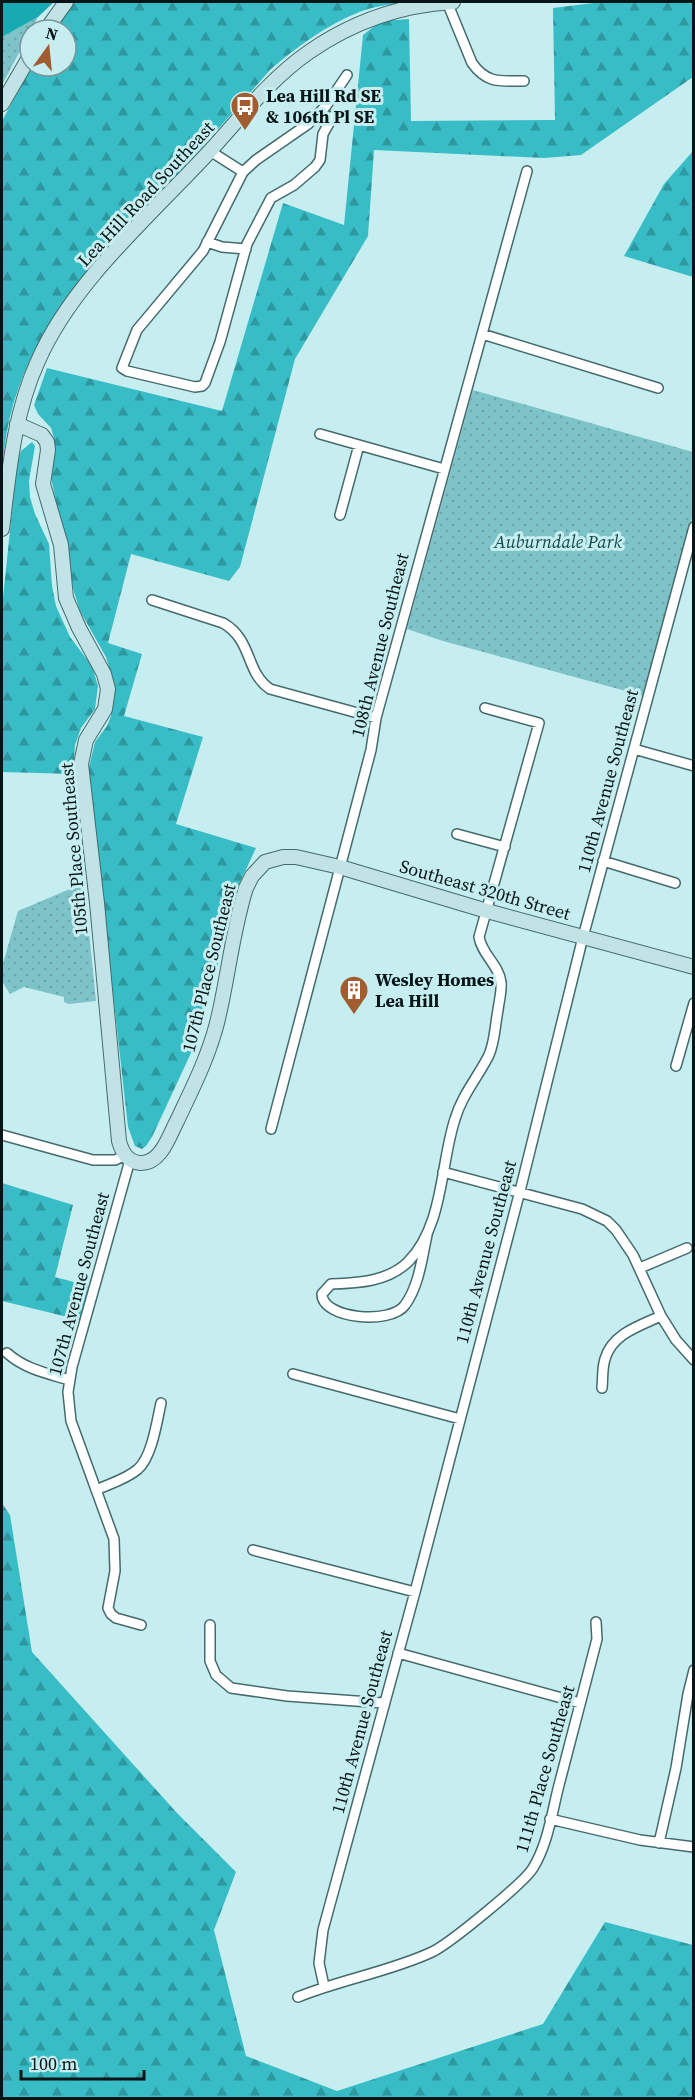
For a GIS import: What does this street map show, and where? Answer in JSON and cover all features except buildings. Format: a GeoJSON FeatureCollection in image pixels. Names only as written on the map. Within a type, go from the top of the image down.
{"type":"FeatureCollection","features":[{"type":"Feature","properties":{"kind":"street"},"geometry":{"type":"LineString","coordinates":[[55,18],[66,2]]}},
{"type":"Feature","properties":{"kind":"street"},"geometry":{"type":"LineString","coordinates":[[447,2],[477,70],[493,81],[524,81]]}},
{"type":"Feature","properties":{"kind":"street","name":"Lea Hill Road Southeast"},"geometry":{"type":"LineString","coordinates":[[2,529],[17,424],[35,367],[65,313],[99,269],[271,84],[292,65],[326,41],[373,18],[424,4],[453,2]]}},
{"type":"Feature","properties":{"kind":"street"},"geometry":{"type":"LineString","coordinates":[[333,116],[323,134],[320,160],[294,185],[271,198],[247,244],[220,342],[205,383],[195,387],[127,371],[123,368],[137,330],[203,251],[243,172],[256,160],[308,124],[326,105],[347,75]]}},
{"type":"Feature","properties":{"kind":"street"},"geometry":{"type":"LineString","coordinates":[[2,104],[18,77]]}},
{"type":"Feature","properties":{"kind":"street"},"geometry":{"type":"LineString","coordinates":[[210,151],[243,172]]}},
{"type":"Feature","properties":{"kind":"street","name":"108th Avenue Southeast"},"geometry":{"type":"LineString","coordinates":[[270,1129],[371,750],[376,718],[527,171]]}},
{"type":"Feature","properties":{"kind":"street"},"geometry":{"type":"LineString","coordinates":[[207,242],[246,249]]}},
{"type":"Feature","properties":{"kind":"street"},"geometry":{"type":"LineString","coordinates":[[482,334],[658,388]]}},
{"type":"Feature","properties":{"kind":"street","name":"105th Place Southeast"},"geometry":{"type":"LineString","coordinates":[[17,424],[41,434],[47,441],[48,450],[43,484],[61,545],[66,598],[104,674],[108,689],[107,702],[102,716],[84,748],[81,774],[97,903],[117,1126],[121,1148],[128,1158]]}},
{"type":"Feature","properties":{"kind":"street"},"geometry":{"type":"LineString","coordinates":[[320,434],[444,469]]}},
{"type":"Feature","properties":{"kind":"street"},"geometry":{"type":"LineString","coordinates":[[340,515],[359,446]]}},
{"type":"Feature","properties":{"kind":"street","name":"110th Avenue Southeast"},"geometry":{"type":"LineString","coordinates":[[324,1986],[319,1963],[321,1938],[415,1592],[520,1191],[583,937],[693,527]]}},
{"type":"Feature","properties":{"kind":"street"},"geometry":{"type":"LineString","coordinates":[[153,600],[232,628],[238,633],[254,671],[263,684],[270,689],[376,718]]}},
{"type":"Feature","properties":{"kind":"street"},"geometry":{"type":"LineString","coordinates":[[427,1235],[408,1261],[388,1276],[357,1283],[331,1284],[322,1294],[322,1300],[326,1306],[338,1311],[361,1316],[385,1316],[398,1312],[405,1305],[417,1280],[449,1140],[461,1100],[492,1045],[501,982],[495,967],[483,951],[479,937],[539,723],[485,708]]}},
{"type":"Feature","properties":{"kind":"street"},"geometry":{"type":"LineString","coordinates":[[634,748],[693,766]]}},
{"type":"Feature","properties":{"kind":"street"},"geometry":{"type":"LineString","coordinates":[[457,834],[505,847]]}},
{"type":"Feature","properties":{"kind":"street","name":"Southeast 320th Street"},"geometry":{"type":"LineString","coordinates":[[265,862],[288,856],[340,867],[487,911],[693,967]]}},
{"type":"Feature","properties":{"kind":"street"},"geometry":{"type":"LineString","coordinates":[[603,861],[675,883]]}},
{"type":"Feature","properties":{"kind":"street","name":"107th Place Southeast"},"geometry":{"type":"LineString","coordinates":[[128,1158],[142,1163],[158,1155],[170,1136],[200,1073],[216,1026],[246,888],[252,876],[265,862]]}},
{"type":"Feature","properties":{"kind":"street"},"geometry":{"type":"LineString","coordinates":[[676,1066],[693,1003]]}},
{"type":"Feature","properties":{"kind":"street"},"geometry":{"type":"LineString","coordinates":[[2,1135],[93,1160],[128,1158]]}},
{"type":"Feature","properties":{"kind":"street","name":"107th Avenue Southeast"},"geometry":{"type":"LineString","coordinates":[[128,1158],[69,1380],[68,1401],[71,1420],[110,1526],[115,1546],[115,1571],[108,1608],[111,1614],[120,1619],[141,1625]]}},
{"type":"Feature","properties":{"kind":"street"},"geometry":{"type":"LineString","coordinates":[[443,1172],[520,1191],[582,1209],[600,1217],[616,1230],[640,1268],[660,1316],[693,1360]]}},
{"type":"Feature","properties":{"kind":"street"},"geometry":{"type":"LineString","coordinates":[[640,1268],[687,1248]]}},
{"type":"Feature","properties":{"kind":"street"},"geometry":{"type":"LineString","coordinates":[[602,1388],[604,1360],[613,1344],[623,1333],[660,1316]]}},
{"type":"Feature","properties":{"kind":"street"},"geometry":{"type":"LineString","coordinates":[[7,1353],[18,1364],[69,1380]]}},
{"type":"Feature","properties":{"kind":"street"},"geometry":{"type":"LineString","coordinates":[[293,1374],[460,1419]]}},
{"type":"Feature","properties":{"kind":"street"},"geometry":{"type":"LineString","coordinates":[[96,1490],[129,1475],[140,1467],[149,1448],[161,1403]]}},
{"type":"Feature","properties":{"kind":"street"},"geometry":{"type":"LineString","coordinates":[[253,1551],[415,1592]]}},
{"type":"Feature","properties":{"kind":"street","name":"111th Place Southeast"},"geometry":{"type":"LineString","coordinates":[[298,1996],[434,1951],[529,1873],[540,1852],[550,1819],[597,1639],[596,1622]]}},
{"type":"Feature","properties":{"kind":"street"},"geometry":{"type":"LineString","coordinates":[[210,1625],[210,1661],[216,1676],[231,1688],[287,1696],[383,1703]]}},
{"type":"Feature","properties":{"kind":"street"},"geometry":{"type":"LineString","coordinates":[[398,1653],[580,1703]]}},
{"type":"Feature","properties":{"kind":"street"},"geometry":{"type":"LineString","coordinates":[[659,1843],[691,1694],[693,1670]]}},
{"type":"Feature","properties":{"kind":"street"},"geometry":{"type":"LineString","coordinates":[[550,1819],[659,1843],[693,1847]]}},
{"type":"Feature","properties":{"kind":"green space"},"geometry":{"type":"Polygon","coordinates":[[[70,2],[407,2],[384,5],[349,16],[314,36],[271,69],[60,308],[44,333],[24,374],[9,423],[2,467],[2,121],[25,78],[78,78],[78,18],[60,18],[70,2]]]}},
{"type":"Feature","properties":{"kind":"green space"},"geometry":{"type":"Polygon","coordinates":[[[601,2],[693,2],[693,77],[581,155],[544,158],[374,150],[368,236],[295,359],[240,567],[229,581],[131,554],[108,643],[142,654],[124,716],[203,737],[176,824],[256,848],[236,891],[197,1040],[152,1137],[142,1149],[135,1146],[128,1127],[88,771],[95,742],[107,726],[111,716],[112,677],[106,657],[80,611],[74,592],[51,477],[54,438],[51,428],[38,414],[34,405],[47,368],[222,411],[283,203],[344,225],[363,35],[381,21],[409,19],[411,121],[555,120],[553,8],[601,2]]]}},
{"type":"Feature","properties":{"kind":"green space"},"geometry":{"type":"Polygon","coordinates":[[[18,28],[18,55],[2,85],[2,37],[18,28]]]}},
{"type":"Feature","properties":{"kind":"green space"},"geometry":{"type":"Polygon","coordinates":[[[693,151],[693,277],[624,256],[664,184],[693,151]]]}},
{"type":"Feature","properties":{"kind":"green space","name":"Auburndale Park"},"geometry":{"type":"Polygon","coordinates":[[[473,390],[693,452],[693,514],[644,696],[407,629],[473,390]]]}},
{"type":"Feature","properties":{"kind":"green space"},"geometry":{"type":"Polygon","coordinates":[[[32,442],[35,446],[29,481],[30,497],[49,544],[56,606],[70,637],[92,666],[98,686],[95,709],[81,728],[75,745],[73,774],[2,772],[2,607],[17,464],[21,451],[32,442]]]}},
{"type":"Feature","properties":{"kind":"green space"},"geometry":{"type":"Polygon","coordinates":[[[84,883],[96,1001],[69,1004],[64,1002],[64,997],[24,987],[10,994],[2,981],[2,967],[18,911],[84,883]]]}},
{"type":"Feature","properties":{"kind":"green space"},"geometry":{"type":"Polygon","coordinates":[[[2,1183],[73,1205],[55,1277],[89,1286],[80,1320],[2,1301],[2,1183]]]}},
{"type":"Feature","properties":{"kind":"green space"},"geometry":{"type":"Polygon","coordinates":[[[2,1503],[10,1515],[32,1652],[177,1813],[236,1872],[214,1930],[246,2056],[337,2091],[543,2024],[605,1922],[693,1945],[693,2098],[2,2098],[2,1503]]]}},
{"type":"Feature","properties":{"kind":"shaded area"},"geometry":{"type":"Polygon","coordinates":[[[2,2],[54,2],[36,18],[18,18],[18,28],[2,37],[2,2]]]}},
{"type":"Feature","properties":{"kind":"place","name":"Lea Hill Rd SE & 106th Pl SE"},"geometry":{"type":"Point","coordinates":[245,132]}},
{"type":"Feature","properties":{"kind":"place","name":"Wesley Homes Lea Hill"},"geometry":{"type":"Point","coordinates":[354,1016]}}]}
